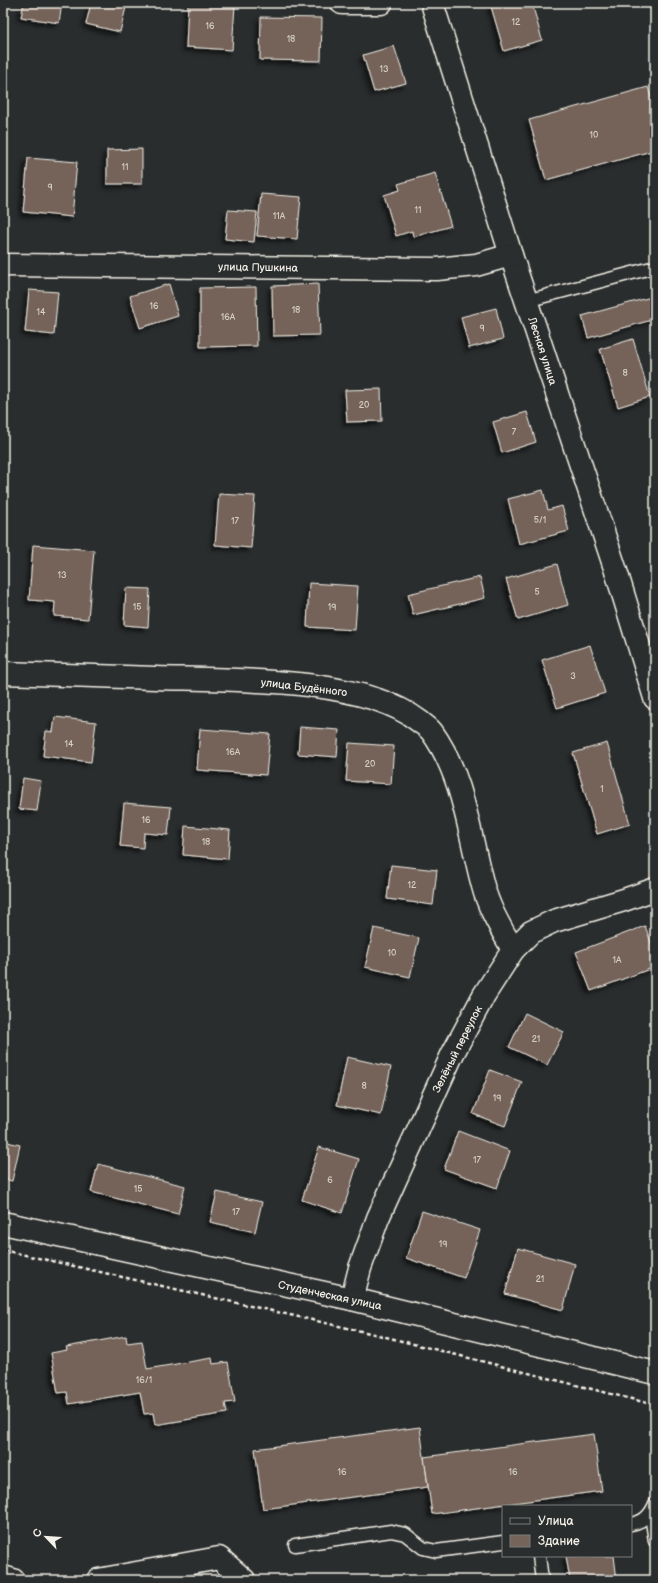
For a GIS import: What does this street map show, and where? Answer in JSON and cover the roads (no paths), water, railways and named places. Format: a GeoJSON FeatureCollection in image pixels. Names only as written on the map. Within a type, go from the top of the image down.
{"type":"FeatureCollection","features":[{"type":"Feature","properties":{"kind":"street"},"geometry":{"type":"LineString","coordinates":[[342,3],[381,3]]}},
{"type":"Feature","properties":{"kind":"street","name":"Лесная улица"},"geometry":{"type":"LineString","coordinates":[[432,3],[511,255],[616,571],[655,698]]}},
{"type":"Feature","properties":{"kind":"street","name":"улица Пушкина"},"geometry":{"type":"LineString","coordinates":[[3,265],[437,269],[476,265],[511,255]]}},
{"type":"Feature","properties":{"kind":"street","name":"улица Будённого"},"geometry":{"type":"LineString","coordinates":[[3,674],[268,681],[336,689],[379,700],[409,713],[432,731],[446,756],[459,787],[483,888],[497,922],[513,950]]}},
{"type":"Feature","properties":{"kind":"street","name":"Зелёный переулок"},"geometry":{"type":"LineString","coordinates":[[352,1299],[360,1268],[378,1218],[452,1056],[484,995],[513,950],[530,932],[554,921],[655,889]]}},
{"type":"Feature","properties":{"kind":"street","name":"Студенческая улица"},"geometry":{"type":"LineString","coordinates":[[3,1223],[352,1299],[655,1373]]}},
{"type":"Feature","properties":{"kind":"street"},"geometry":{"type":"LineString","coordinates":[[98,1580],[219,1558],[244,1580]]}},
{"type":"Feature","properties":{"kind":"street"},"geometry":{"type":"LineString","coordinates":[[3,1578],[13,1580]]}},
{"type":"Feature","properties":{"kind":"lane"},"geometry":{"type":"LineString","coordinates":[[526,301],[655,267]]}},
{"type":"Feature","properties":{"kind":"lane"},"geometry":{"type":"LineString","coordinates":[[632,1524],[638,1523],[653,1510]]}},
{"type":"Feature","properties":{"kind":"lane"},"geometry":{"type":"LineString","coordinates":[[653,1510],[655,1541]]}},
{"type":"Feature","properties":{"kind":"lane"},"geometry":{"type":"LineString","coordinates":[[295,1546],[391,1531],[405,1534],[423,1548],[436,1550],[502,1542]]}},
{"type":"Feature","properties":{"kind":"lane"},"geometry":{"type":"LineString","coordinates":[[539,1557],[542,1580]]}}]}
